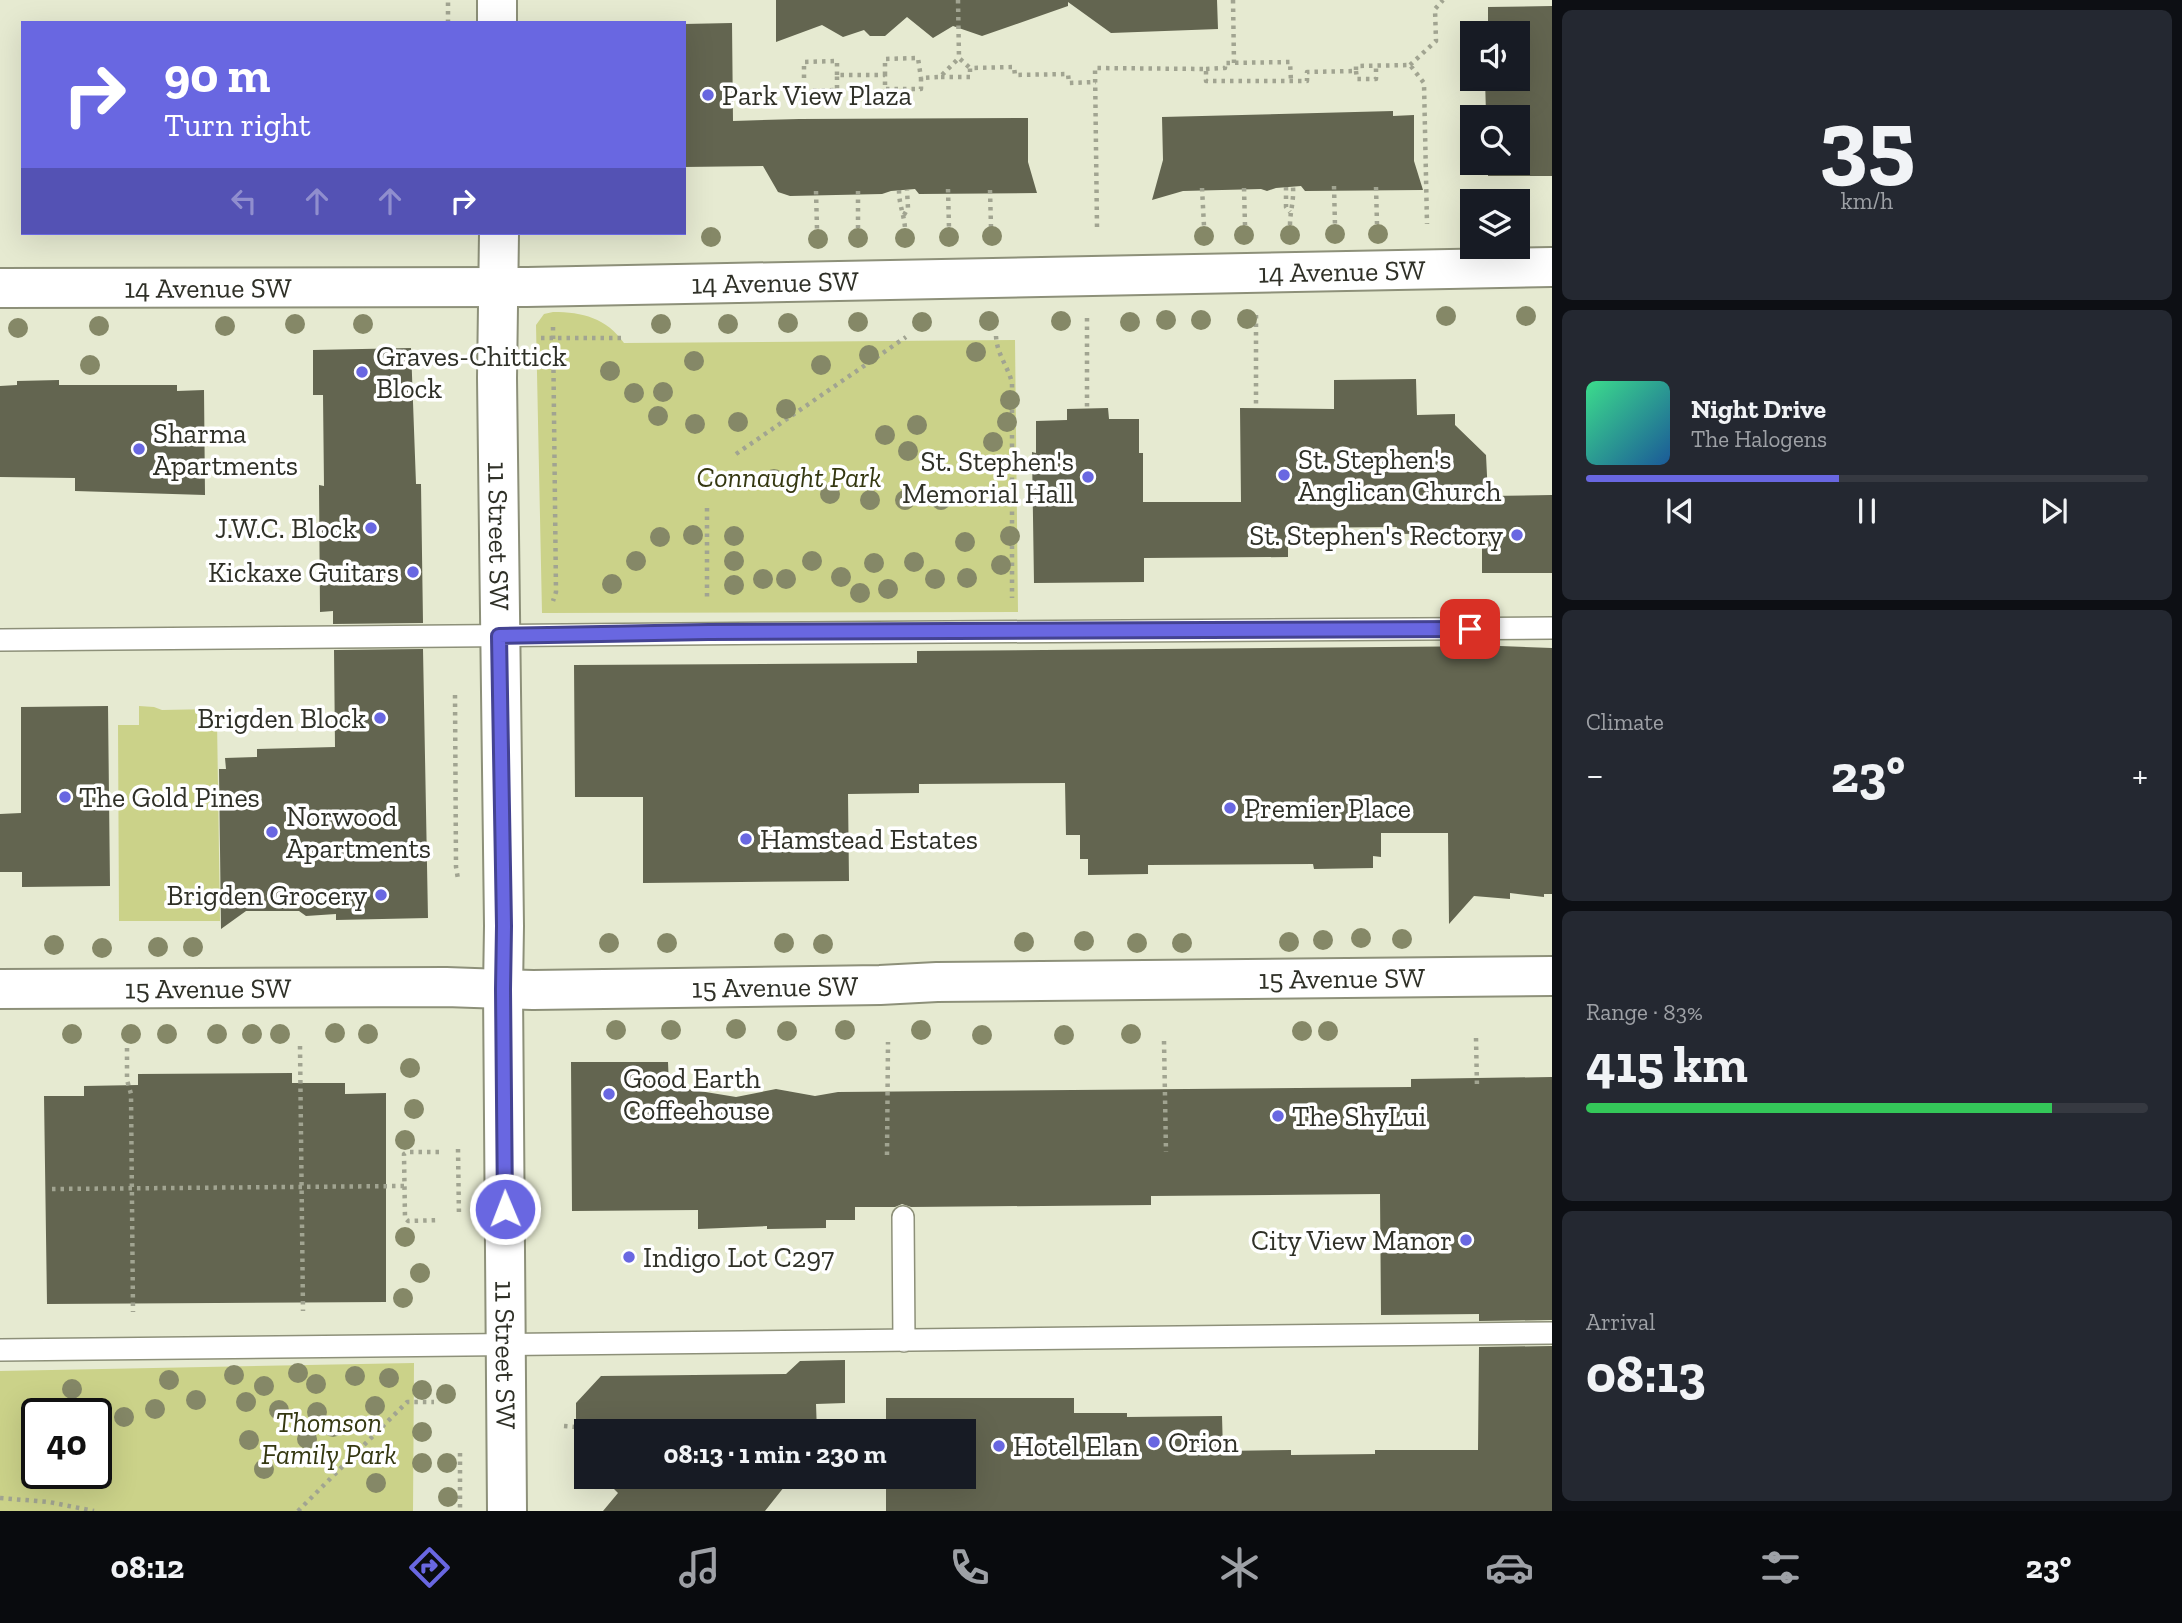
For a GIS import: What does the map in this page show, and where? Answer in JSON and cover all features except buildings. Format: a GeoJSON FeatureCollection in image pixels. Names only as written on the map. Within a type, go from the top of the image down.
{"type":"FeatureCollection","features":[{"type":"Feature","properties":{"kind":"street"},"geometry":{"type":"LineString","coordinates":[[497,0],[497,21]]}},
{"type":"Feature","properties":{"kind":"street","name":"11 Street SW"},"geometry":{"type":"LineString","coordinates":[[499,235],[496,288],[504,926],[507,1511]]}},
{"type":"Feature","properties":{"kind":"street","name":"14 Avenue SW"},"geometry":{"type":"LineString","coordinates":[[0,288],[496,288],[1552,267]]}},
{"type":"Feature","properties":{"kind":"street","name":"15 Avenue SW"},"geometry":{"type":"LineString","coordinates":[[0,989],[503,989],[1552,975]]}},
{"type":"Feature","properties":{"kind":"lane"},"geometry":{"type":"LineString","coordinates":[[0,640],[708,632],[1552,628]]}},
{"type":"Feature","properties":{"kind":"lane"},"geometry":{"type":"LineString","coordinates":[[903,1217],[904,1341]]}},
{"type":"Feature","properties":{"kind":"lane"},"geometry":{"type":"LineString","coordinates":[[0,1350],[1552,1333]]}},
{"type":"Feature","properties":{"kind":"path"},"geometry":{"type":"LineString","coordinates":[[448,0],[448,21]]}},
{"type":"Feature","properties":{"kind":"path"},"geometry":{"type":"LineString","coordinates":[[940,77],[959,58],[958,0]]}},
{"type":"Feature","properties":{"kind":"path"},"geometry":{"type":"LineString","coordinates":[[1233,0],[1234,64]]}},
{"type":"Feature","properties":{"kind":"path"},"geometry":{"type":"LineString","coordinates":[[1376,66],[1376,79],[1357,79],[1356,66],[1410,65],[1436,41],[1435,9],[1443,0]]}},
{"type":"Feature","properties":{"kind":"path"},"geometry":{"type":"LineString","coordinates":[[918,58],[921,78],[921,89],[885,89],[885,59],[918,58]]}},
{"type":"Feature","properties":{"kind":"path"},"geometry":{"type":"LineString","coordinates":[[959,58],[970,68],[1014,67],[1015,75],[1068,74],[1069,83],[1096,82]]}},
{"type":"Feature","properties":{"kind":"path"},"geometry":{"type":"LineString","coordinates":[[837,61],[837,75],[837,89],[804,90],[804,62],[837,61]]}},
{"type":"Feature","properties":{"kind":"path"},"geometry":{"type":"LineString","coordinates":[[1097,227],[1095,68],[1206,69],[1225,68],[1225,63],[1290,62],[1291,81]]}},
{"type":"Feature","properties":{"kind":"path"},"geometry":{"type":"LineString","coordinates":[[1410,65],[1424,83],[1427,224]]}},
{"type":"Feature","properties":{"kind":"path"},"geometry":{"type":"LineString","coordinates":[[921,78],[970,76],[970,68]]}},
{"type":"Feature","properties":{"kind":"path"},"geometry":{"type":"LineString","coordinates":[[1206,69],[1206,81],[1307,81],[1307,72],[1356,71]]}},
{"type":"Feature","properties":{"kind":"path"},"geometry":{"type":"LineString","coordinates":[[837,75],[885,75]]}},
{"type":"Feature","properties":{"kind":"path"},"geometry":{"type":"LineString","coordinates":[[1334,186],[1335,225]]}},
{"type":"Feature","properties":{"kind":"path"},"geometry":{"type":"LineString","coordinates":[[1286,187],[1286,206],[1290,213]]}},
{"type":"Feature","properties":{"kind":"path"},"geometry":{"type":"LineString","coordinates":[[1290,225],[1290,213],[1294,206],[1293,187]]}},
{"type":"Feature","properties":{"kind":"path"},"geometry":{"type":"LineString","coordinates":[[1376,187],[1377,224]]}},
{"type":"Feature","properties":{"kind":"path"},"geometry":{"type":"LineString","coordinates":[[1202,188],[1203,226]]}},
{"type":"Feature","properties":{"kind":"path"},"geometry":{"type":"LineString","coordinates":[[1244,188],[1245,225]]}},
{"type":"Feature","properties":{"kind":"path"},"geometry":{"type":"LineString","coordinates":[[948,189],[949,228]]}},
{"type":"Feature","properties":{"kind":"path"},"geometry":{"type":"LineString","coordinates":[[899,190],[905,228]]}},
{"type":"Feature","properties":{"kind":"path"},"geometry":{"type":"LineString","coordinates":[[904,215],[908,208],[907,190]]}},
{"type":"Feature","properties":{"kind":"path"},"geometry":{"type":"LineString","coordinates":[[990,190],[991,227]]}},
{"type":"Feature","properties":{"kind":"path"},"geometry":{"type":"LineString","coordinates":[[816,191],[817,229]]}},
{"type":"Feature","properties":{"kind":"path"},"geometry":{"type":"LineString","coordinates":[[858,191],[858,228]]}},
{"type":"Feature","properties":{"kind":"path"},"geometry":{"type":"LineString","coordinates":[[1256,306],[1256,408]]}},
{"type":"Feature","properties":{"kind":"path"},"geometry":{"type":"LineString","coordinates":[[1087,307],[1087,408]]}},
{"type":"Feature","properties":{"kind":"path"},"geometry":{"type":"LineString","coordinates":[[553,329],[556,592],[553,603]]}},
{"type":"Feature","properties":{"kind":"path"},"geometry":{"type":"LineString","coordinates":[[996,336],[996,350],[1012,383],[1012,605]]}},
{"type":"Feature","properties":{"kind":"path"},"geometry":{"type":"LineString","coordinates":[[736,454],[906,337]]}},
{"type":"Feature","properties":{"kind":"path"},"geometry":{"type":"LineString","coordinates":[[536,338],[621,338]]}},
{"type":"Feature","properties":{"kind":"path"},"geometry":{"type":"LineString","coordinates":[[707,508],[708,632]]}},
{"type":"Feature","properties":{"kind":"path"},"geometry":{"type":"LineString","coordinates":[[1476,1038],[1477,1087]]}},
{"type":"Feature","properties":{"kind":"path"},"geometry":{"type":"LineString","coordinates":[[1164,1041],[1166,1152]]}},
{"type":"Feature","properties":{"kind":"path"},"geometry":{"type":"LineString","coordinates":[[887,1154],[888,1042]]}},
{"type":"Feature","properties":{"kind":"path"},"geometry":{"type":"LineString","coordinates":[[300,1046],[303,1311]]}},
{"type":"Feature","properties":{"kind":"path"},"geometry":{"type":"LineString","coordinates":[[127,1048],[127,1080],[131,1094],[133,1312]]}},
{"type":"Feature","properties":{"kind":"path"},"geometry":{"type":"LineString","coordinates":[[439,1152],[404,1154],[405,1218],[408,1221],[440,1220]]}},
{"type":"Feature","properties":{"kind":"path"},"geometry":{"type":"LineString","coordinates":[[52,1189],[405,1186]]}},
{"type":"Feature","properties":{"kind":"path"},"geometry":{"type":"LineString","coordinates":[[298,1511],[407,1402],[434,1402]]}},
{"type":"Feature","properties":{"kind":"path"},"geometry":{"type":"LineString","coordinates":[[564,1426],[574,1427]]}},
{"type":"Feature","properties":{"kind":"path"},"geometry":{"type":"LineString","coordinates":[[0,1498],[49,1502],[94,1511]]}},
{"type":"Feature","properties":{"kind":"green space","name":"Connaught Park"},"geometry":{"type":"Polygon","coordinates":[[[574,313],[593,318],[610,328],[624,343],[1015,340],[1018,612],[542,613],[536,325],[544,314],[574,313]]]}},
{"type":"Feature","properties":{"kind":"green space"},"geometry":{"type":"Polygon","coordinates":[[[139,706],[162,710],[212,709],[217,720],[220,921],[119,921],[118,725],[139,725],[139,706]]]}},
{"type":"Feature","properties":{"kind":"green space","name":"Thomson Family Park"},"geometry":{"type":"Polygon","coordinates":[[[414,1363],[413,1511],[0,1511],[0,1371],[414,1363]]]}},
{"type":"Feature","properties":{"kind":"place","name":"Park View Plaza"},"geometry":{"type":"Point","coordinates":[708,95]}},
{"type":"Feature","properties":{"kind":"place","name":"Graves-Chittick Block"},"geometry":{"type":"Point","coordinates":[362,372]}},
{"type":"Feature","properties":{"kind":"place","name":"Sharma Apartments"},"geometry":{"type":"Point","coordinates":[139,449]}},
{"type":"Feature","properties":{"kind":"place","name":"St. Stephen's Anglican Church"},"geometry":{"type":"Point","coordinates":[1284,475]}},
{"type":"Feature","properties":{"kind":"place","name":"St. Stephen's Memorial Hall"},"geometry":{"type":"Point","coordinates":[1088,477]}},
{"type":"Feature","properties":{"kind":"place","name":"J.W.C. Block"},"geometry":{"type":"Point","coordinates":[371,528]}},
{"type":"Feature","properties":{"kind":"place","name":"St. Stephen's Rectory"},"geometry":{"type":"Point","coordinates":[1517,535]}},
{"type":"Feature","properties":{"kind":"place","name":"Kickaxe Guitars"},"geometry":{"type":"Point","coordinates":[413,572]}},
{"type":"Feature","properties":{"kind":"place","name":"Brigden Block"},"geometry":{"type":"Point","coordinates":[380,718]}},
{"type":"Feature","properties":{"kind":"place","name":"The Gold Pines"},"geometry":{"type":"Point","coordinates":[65,797]}},
{"type":"Feature","properties":{"kind":"place","name":"Premier Place"},"geometry":{"type":"Point","coordinates":[1230,808]}},
{"type":"Feature","properties":{"kind":"place","name":"Norwood Apartments"},"geometry":{"type":"Point","coordinates":[272,832]}},
{"type":"Feature","properties":{"kind":"place","name":"Hamstead Estates"},"geometry":{"type":"Point","coordinates":[746,839]}},
{"type":"Feature","properties":{"kind":"place","name":"Brigden Grocery"},"geometry":{"type":"Point","coordinates":[381,895]}},
{"type":"Feature","properties":{"kind":"place","name":"Good Earth Coffeehouse"},"geometry":{"type":"Point","coordinates":[609,1094]}},
{"type":"Feature","properties":{"kind":"place","name":"The ShyLui"},"geometry":{"type":"Point","coordinates":[1278,1116]}},
{"type":"Feature","properties":{"kind":"place","name":"City View Manor"},"geometry":{"type":"Point","coordinates":[1466,1240]}},
{"type":"Feature","properties":{"kind":"place","name":"Indigo Lot C297"},"geometry":{"type":"Point","coordinates":[629,1257]}},
{"type":"Feature","properties":{"kind":"place","name":"Orion"},"geometry":{"type":"Point","coordinates":[1154,1442]}},
{"type":"Feature","properties":{"kind":"place","name":"Hotel Elan"},"geometry":{"type":"Point","coordinates":[999,1446]}},
{"type":"Feature","properties":{"kind":"route"},"geometry":{"type":"LineString","coordinates":[[505,1209],[499,636],[708,632],[1470,629]]}}]}
